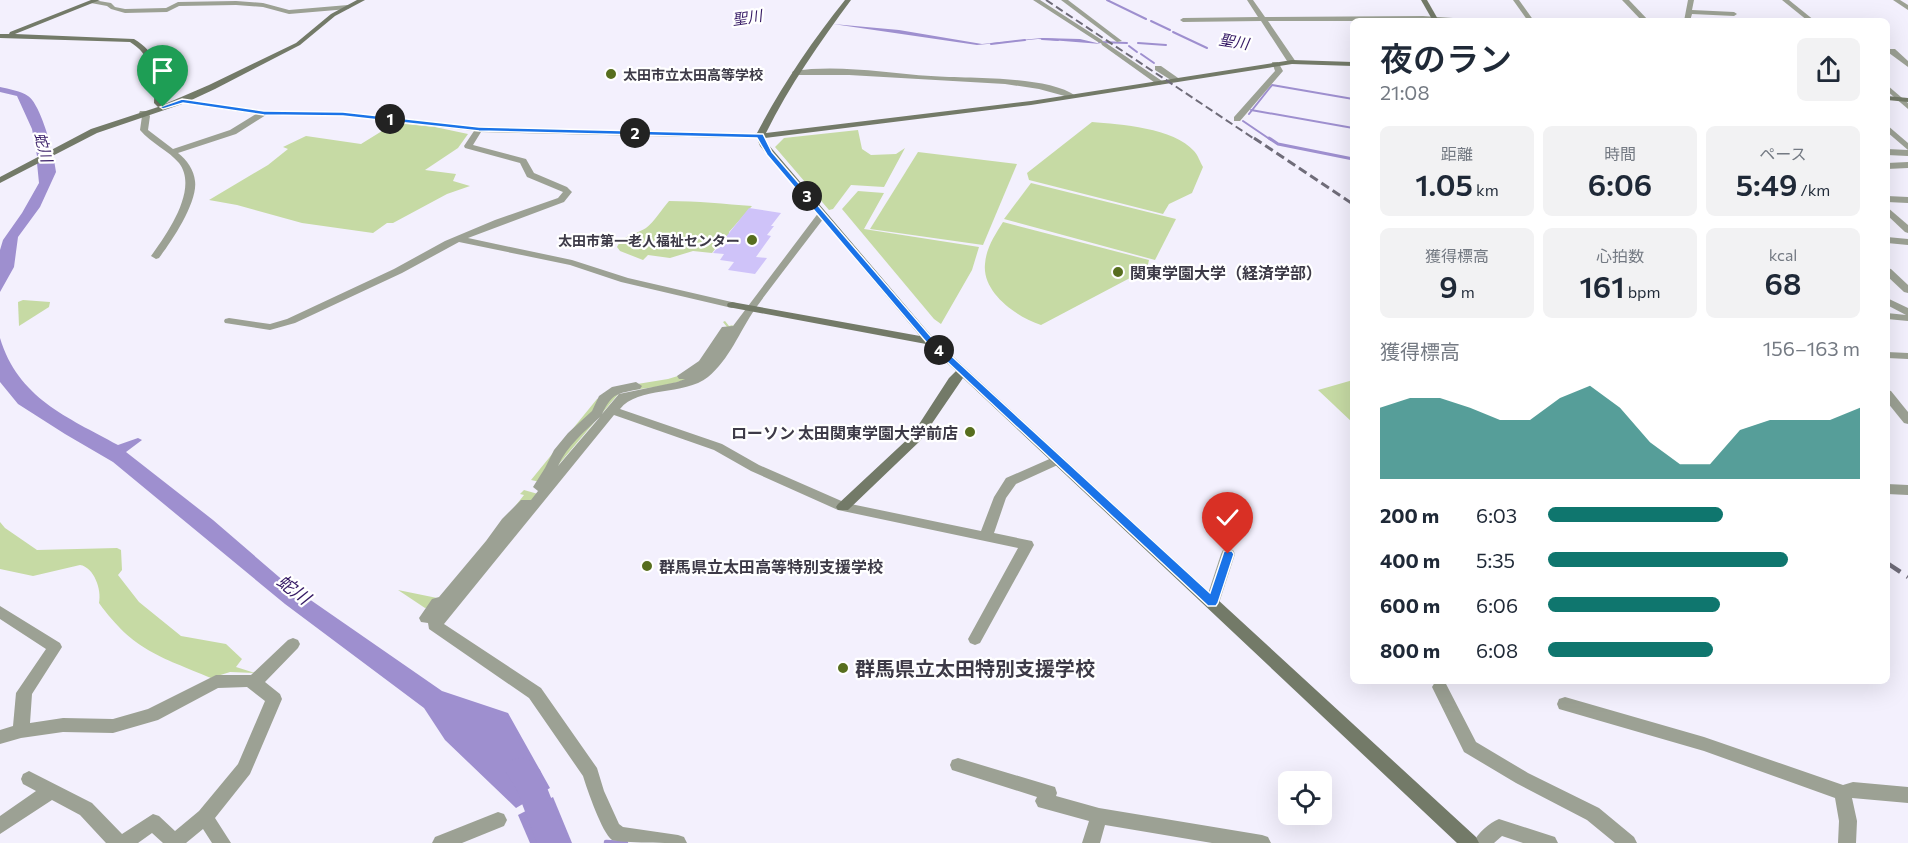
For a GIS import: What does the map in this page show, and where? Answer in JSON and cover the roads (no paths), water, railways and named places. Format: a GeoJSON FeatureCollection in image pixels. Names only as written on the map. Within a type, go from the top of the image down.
{"type":"FeatureCollection","features":[{"type":"Feature","properties":{"kind":"street"},"geometry":{"type":"LineString","coordinates":[[0,180],[94,131],[182,101],[294,46],[348,7],[362,0]]}},
{"type":"Feature","properties":{"kind":"street"},"geometry":{"type":"LineString","coordinates":[[848,0],[796,73],[770,116],[760,136],[770,153],[930,341],[1469,843]]}},
{"type":"Feature","properties":{"kind":"street"},"geometry":{"type":"LineString","coordinates":[[1036,0],[1161,83]]}},
{"type":"Feature","properties":{"kind":"street"},"geometry":{"type":"LineString","coordinates":[[1064,0],[1119,40]]}},
{"type":"Feature","properties":{"kind":"street"},"geometry":{"type":"LineString","coordinates":[[1250,0],[1292,62]]}},
{"type":"Feature","properties":{"kind":"street"},"geometry":{"type":"LineString","coordinates":[[1424,0],[1434,18]]}},
{"type":"Feature","properties":{"kind":"street"},"geometry":{"type":"LineString","coordinates":[[1516,0],[1529,18]]}},
{"type":"Feature","properties":{"kind":"street"},"geometry":{"type":"LineString","coordinates":[[1625,0],[1643,18]]}},
{"type":"Feature","properties":{"kind":"street"},"geometry":{"type":"LineString","coordinates":[[1688,18],[1691,0]]}},
{"type":"Feature","properties":{"kind":"street"},"geometry":{"type":"LineString","coordinates":[[1785,0],[1808,18]]}},
{"type":"Feature","properties":{"kind":"street"},"geometry":{"type":"LineString","coordinates":[[1896,0],[1908,8]]}},
{"type":"Feature","properties":{"kind":"street"},"geometry":{"type":"LineString","coordinates":[[2,37],[95,1],[125,10],[167,10],[178,4],[236,3],[263,5],[289,12],[348,7]]}},
{"type":"Feature","properties":{"kind":"street"},"geometry":{"type":"LineString","coordinates":[[1689,12],[1734,14]]}},
{"type":"Feature","properties":{"kind":"street"},"geometry":{"type":"LineString","coordinates":[[1183,20],[1350,20]]}},
{"type":"Feature","properties":{"kind":"street"},"geometry":{"type":"LineString","coordinates":[[2,37],[132,40],[144,47],[158,73],[160,86],[158,103],[163,107]]}},
{"type":"Feature","properties":{"kind":"street"},"geometry":{"type":"LineString","coordinates":[[1890,51],[1908,53]]}},
{"type":"Feature","properties":{"kind":"street"},"geometry":{"type":"LineString","coordinates":[[1890,52],[1908,65]]}},
{"type":"Feature","properties":{"kind":"street"},"geometry":{"type":"LineString","coordinates":[[182,101],[264,113],[343,114],[479,129],[760,136],[1072,96],[1275,64],[1292,62],[1350,64]]}},
{"type":"Feature","properties":{"kind":"street"},"geometry":{"type":"LineString","coordinates":[[1237,119],[1279,71],[1275,64]]}},
{"type":"Feature","properties":{"kind":"street"},"geometry":{"type":"LineString","coordinates":[[1158,68],[1177,80]]}},
{"type":"Feature","properties":{"kind":"street"},"geometry":{"type":"LineString","coordinates":[[796,73],[844,71],[994,82],[1021,85],[1072,96]]}},
{"type":"Feature","properties":{"kind":"street"},"geometry":{"type":"LineString","coordinates":[[1890,89],[1904,99],[1908,107]]}},
{"type":"Feature","properties":{"kind":"street"},"geometry":{"type":"LineString","coordinates":[[143,113],[146,116],[144,130],[183,162],[191,187],[170,237],[156,256]]}},
{"type":"Feature","properties":{"kind":"street"},"geometry":{"type":"LineString","coordinates":[[171,153],[233,132],[264,113]]}},
{"type":"Feature","properties":{"kind":"street"},"geometry":{"type":"LineString","coordinates":[[229,321],[270,327],[291,321],[458,239],[561,200],[568,192],[530,175],[523,161],[468,146],[479,129]]}},
{"type":"Feature","properties":{"kind":"street"},"geometry":{"type":"LineString","coordinates":[[1890,130],[1908,148]]}},
{"type":"Feature","properties":{"kind":"street"},"geometry":{"type":"LineString","coordinates":[[1890,152],[1908,153]]}},
{"type":"Feature","properties":{"kind":"street"},"geometry":{"type":"LineString","coordinates":[[1890,166],[1908,165]]}},
{"type":"Feature","properties":{"kind":"street"},"geometry":{"type":"LineString","coordinates":[[1890,199],[1908,200]]}},
{"type":"Feature","properties":{"kind":"street"},"geometry":{"type":"LineString","coordinates":[[1890,213],[1908,230]]}},
{"type":"Feature","properties":{"kind":"street"},"geometry":{"type":"LineString","coordinates":[[678,843],[619,835],[613,830],[596,791],[591,773],[535,693],[434,625],[623,397],[628,394],[680,385],[701,377],[712,368],[750,309],[822,214]]}},
{"type":"Feature","properties":{"kind":"street"},"geometry":{"type":"LineString","coordinates":[[1897,219],[1908,220]]}},
{"type":"Feature","properties":{"kind":"street"},"geometry":{"type":"LineString","coordinates":[[458,239],[572,263],[625,280],[750,309],[930,341]]}},
{"type":"Feature","properties":{"kind":"street"},"geometry":{"type":"LineString","coordinates":[[1890,240],[1908,242]]}},
{"type":"Feature","properties":{"kind":"street"},"geometry":{"type":"LineString","coordinates":[[1890,274],[1908,290]]}},
{"type":"Feature","properties":{"kind":"street"},"geometry":{"type":"LineString","coordinates":[[1890,303],[1908,312]]}},
{"type":"Feature","properties":{"kind":"street"},"geometry":{"type":"LineString","coordinates":[[1890,316],[1908,318]]}},
{"type":"Feature","properties":{"kind":"street"},"geometry":{"type":"LineString","coordinates":[[426,618],[491,545],[507,522],[525,505],[551,469],[558,453],[572,436],[597,413],[603,399],[616,390],[691,374],[707,359],[726,329],[731,329]]}},
{"type":"Feature","properties":{"kind":"street"},"geometry":{"type":"LineString","coordinates":[[1890,355],[1908,357]]}},
{"type":"Feature","properties":{"kind":"street"},"geometry":{"type":"LineString","coordinates":[[843,507],[916,438],[953,381],[962,372]]}},
{"type":"Feature","properties":{"kind":"street"},"geometry":{"type":"LineString","coordinates":[[1890,398],[1908,420]]}},
{"type":"Feature","properties":{"kind":"street"},"geometry":{"type":"LineString","coordinates":[[612,410],[718,447],[755,468],[843,507],[1024,544],[975,639]]}},
{"type":"Feature","properties":{"kind":"street"},"geometry":{"type":"LineString","coordinates":[[986,537],[1000,496],[1011,481],[1058,460]]}},
{"type":"Feature","properties":{"kind":"street"},"geometry":{"type":"LineString","coordinates":[[1212,603],[1228,554]]}},
{"type":"Feature","properties":{"kind":"street"},"geometry":{"type":"LineString","coordinates":[[0,612],[55,647],[24,693],[21,731]]}},
{"type":"Feature","properties":{"kind":"street"},"geometry":{"type":"LineString","coordinates":[[254,682],[293,644]]}},
{"type":"Feature","properties":{"kind":"street"},"geometry":{"type":"LineString","coordinates":[[0,737],[21,731],[63,725],[113,726],[152,715],[216,682],[248,680],[254,682],[274,699],[244,769],[205,817],[174,842],[153,822],[124,843]]}},
{"type":"Feature","properties":{"kind":"street"},"geometry":{"type":"LineString","coordinates":[[1440,687],[1470,747],[1522,778],[1593,814],[1628,843]]}},
{"type":"Feature","properties":{"kind":"street"},"geometry":{"type":"LineString","coordinates":[[1565,704],[1704,744],[1843,793],[1854,790],[1908,795]]}},
{"type":"Feature","properties":{"kind":"street"},"geometry":{"type":"LineString","coordinates":[[958,765],[1049,793],[1044,801],[1099,816],[1262,843]]}},
{"type":"Feature","properties":{"kind":"street"},"geometry":{"type":"LineString","coordinates":[[29,779],[86,809],[118,843]]}},
{"type":"Feature","properties":{"kind":"street"},"geometry":{"type":"LineString","coordinates":[[0,826],[50,790]]}},
{"type":"Feature","properties":{"kind":"street"},"geometry":{"type":"LineString","coordinates":[[1843,793],[1848,820],[1847,843]]}},
{"type":"Feature","properties":{"kind":"street"},"geometry":{"type":"LineString","coordinates":[[1090,843],[1099,816]]}},
{"type":"Feature","properties":{"kind":"street"},"geometry":{"type":"LineString","coordinates":[[205,817],[222,843]]}},
{"type":"Feature","properties":{"kind":"street"},"geometry":{"type":"LineString","coordinates":[[441,843],[498,820]]}},
{"type":"Feature","properties":{"kind":"street"},"geometry":{"type":"LineString","coordinates":[[1482,843],[1499,827],[1549,843]]}},
{"type":"Feature","properties":{"kind":"water"},"geometry":{"type":"Polygon","coordinates":[[[833,24],[899,30],[982,44],[1042,38],[1080,39],[1101,44],[1038,39],[977,45],[833,24]]]}},
{"type":"Feature","properties":{"kind":"water"},"geometry":{"type":"Polygon","coordinates":[[[0,87],[15,90],[32,100],[42,120],[51,149],[37,156],[32,129],[17,96],[0,92],[0,87]]]}},
{"type":"Feature","properties":{"kind":"water"},"geometry":{"type":"Polygon","coordinates":[[[53,154],[56,172],[40,207],[18,237],[14,267],[0,292],[0,250],[3,240],[39,183],[37,163],[53,154]]]}},
{"type":"Feature","properties":{"kind":"water"},"geometry":{"type":"Polygon","coordinates":[[[0,338],[8,359],[19,376],[47,404],[118,445],[138,438],[142,440],[126,452],[213,520],[286,583],[442,691],[508,713],[550,788],[516,808],[445,740],[424,708],[285,604],[113,462],[18,404],[0,382],[0,338]]]}},
{"type":"Feature","properties":{"kind":"water"},"geometry":{"type":"Polygon","coordinates":[[[553,797],[572,843],[530,843],[518,815],[553,797]]]}},
{"type":"Feature","properties":{"kind":"waterway"},"geometry":{"type":"LineString","coordinates":[[1107,0],[1146,19]]}},
{"type":"Feature","properties":{"kind":"waterway"},"geometry":{"type":"LineString","coordinates":[[1151,21],[1170,30]]}},
{"type":"Feature","properties":{"kind":"waterway"},"geometry":{"type":"LineString","coordinates":[[1173,32],[1207,48]]}},
{"type":"Feature","properties":{"kind":"waterway","name":"聖川"},"geometry":{"type":"LineString","coordinates":[[1042,39],[1058,40]]}},
{"type":"Feature","properties":{"kind":"waterway","name":"聖川"},"geometry":{"type":"LineString","coordinates":[[991,44],[1025,40]]}},
{"type":"Feature","properties":{"kind":"waterway","name":"聖川"},"geometry":{"type":"LineString","coordinates":[[1099,42],[1127,43]]}},
{"type":"Feature","properties":{"kind":"waterway","name":"聖川"},"geometry":{"type":"LineString","coordinates":[[1138,43],[1166,45]]}},
{"type":"Feature","properties":{"kind":"waterway"},"geometry":{"type":"LineString","coordinates":[[1129,46],[1137,52]]}},
{"type":"Feature","properties":{"kind":"waterway"},"geometry":{"type":"LineString","coordinates":[[1141,54],[1154,63]]}},
{"type":"Feature","properties":{"kind":"waterway"},"geometry":{"type":"LineString","coordinates":[[1252,110],[1272,85],[1350,98]]}},
{"type":"Feature","properties":{"kind":"waterway"},"geometry":{"type":"LineString","coordinates":[[1249,114],[1252,110]]}},
{"type":"Feature","properties":{"kind":"waterway"},"geometry":{"type":"LineString","coordinates":[[1252,110],[1350,127]]}},
{"type":"Feature","properties":{"kind":"waterway"},"geometry":{"type":"LineString","coordinates":[[1243,121],[1271,140]]}},
{"type":"Feature","properties":{"kind":"waterway"},"geometry":{"type":"LineString","coordinates":[[1269,138],[1278,144],[1350,158]]}},
{"type":"Feature","properties":{"kind":"waterway","name":"蛇川"},"geometry":{"type":"LineString","coordinates":[[521,771],[529,780],[553,843]]}},
{"type":"Feature","properties":{"kind":"waterway"},"geometry":{"type":"LineString","coordinates":[[606,842],[626,843]]}},
{"type":"Feature","properties":{"kind":"railway"},"geometry":{"type":"LineString","coordinates":[[1046,0],[1256,140]]}},
{"type":"Feature","properties":{"kind":"railway"},"geometry":{"type":"LineString","coordinates":[[1254,138],[1350,202]]}},
{"type":"Feature","properties":{"kind":"railway"},"geometry":{"type":"LineString","coordinates":[[1890,565],[1908,577]]}},
{"type":"Feature","properties":{"kind":"place","name":"太田市立太田高等学校"},"geometry":{"type":"Point","coordinates":[611,74]}},
{"type":"Feature","properties":{"kind":"place","name":"太田市第一老人福祉センター"},"geometry":{"type":"Point","coordinates":[752,240]}},
{"type":"Feature","properties":{"kind":"place","name":"関東学園大学（経済学部）"},"geometry":{"type":"Point","coordinates":[1118,272]}},
{"type":"Feature","properties":{"kind":"place","name":"ローソン 太田関東学園大学前店"},"geometry":{"type":"Point","coordinates":[970,432]}},
{"type":"Feature","properties":{"kind":"place","name":"群馬県立太田高等特別支援学校"},"geometry":{"type":"Point","coordinates":[647,566]}},
{"type":"Feature","properties":{"kind":"place","name":"群馬県立太田特別支援学校"},"geometry":{"type":"Point","coordinates":[843,668]}}]}
